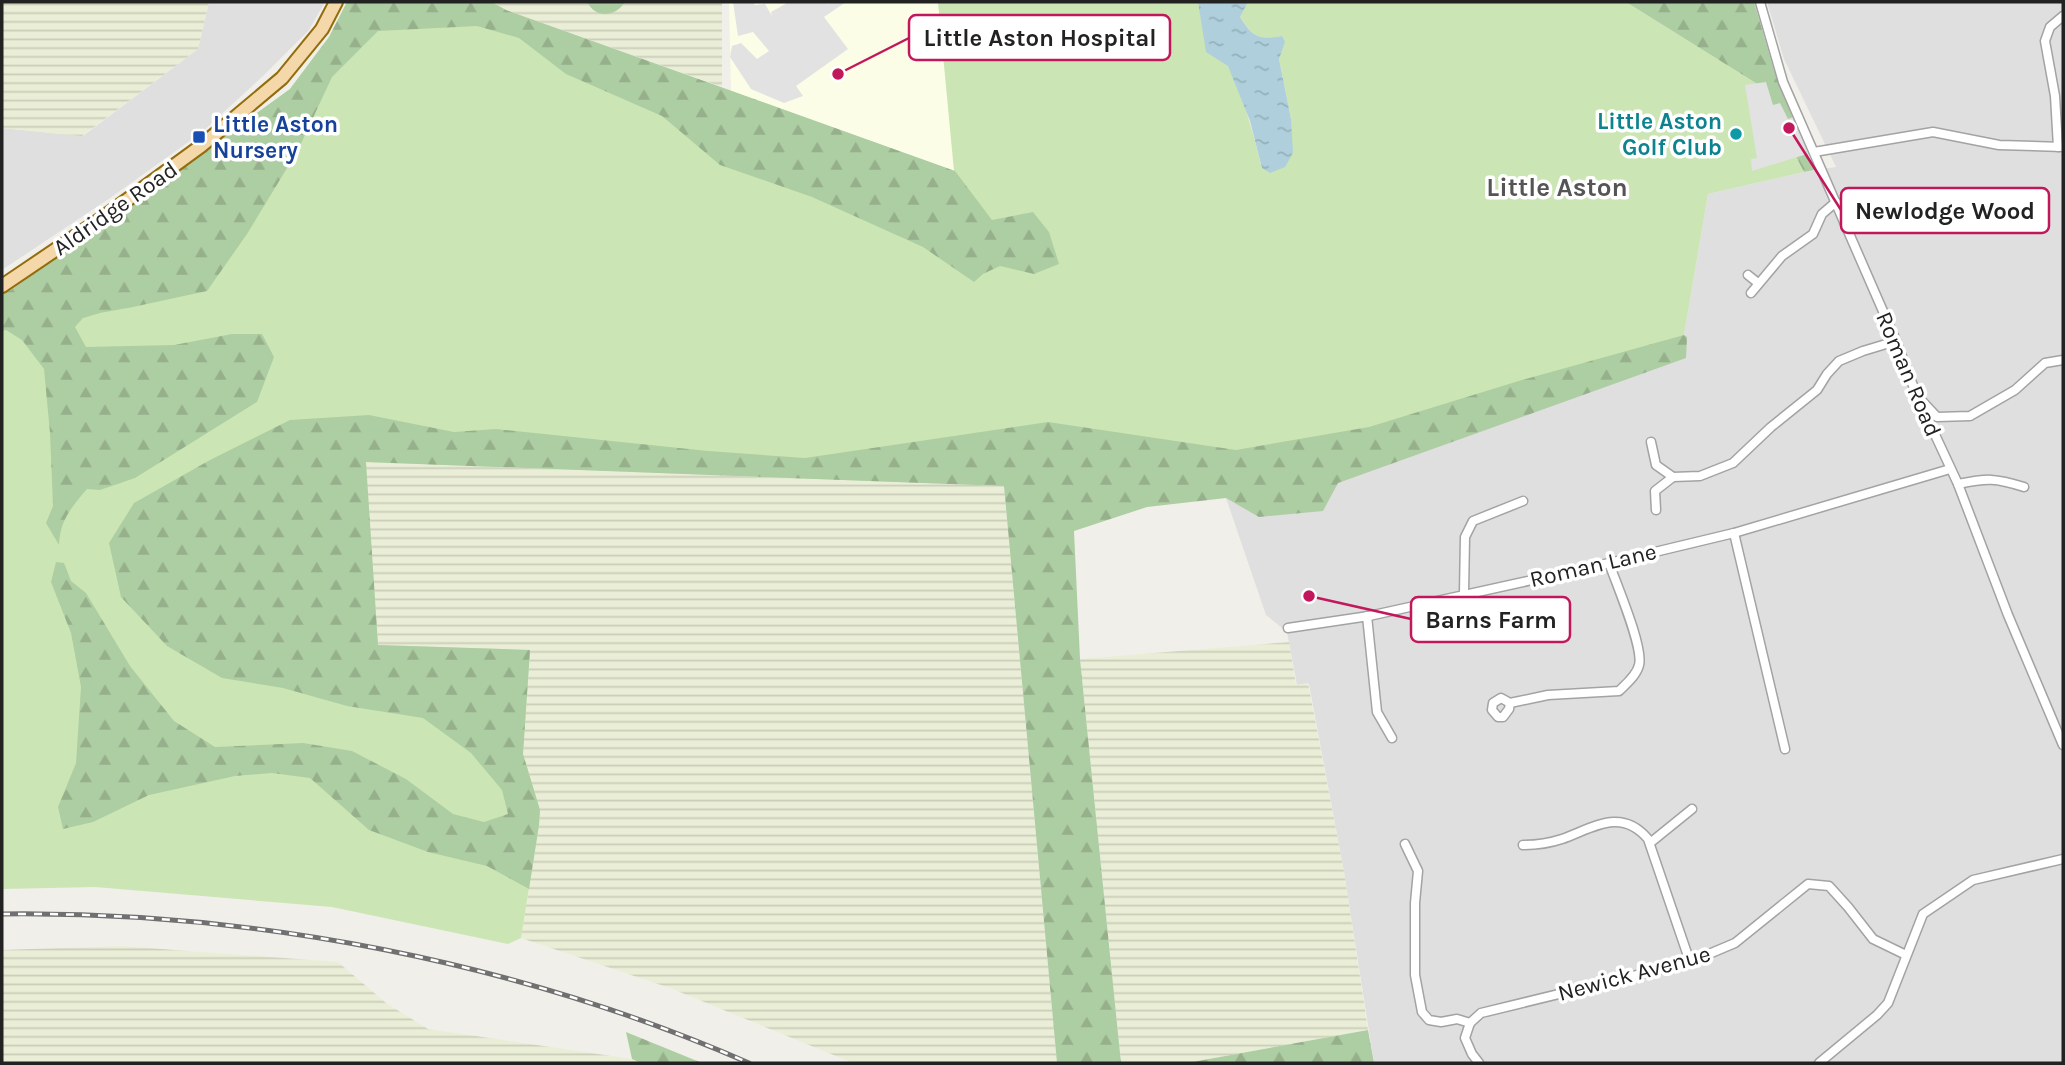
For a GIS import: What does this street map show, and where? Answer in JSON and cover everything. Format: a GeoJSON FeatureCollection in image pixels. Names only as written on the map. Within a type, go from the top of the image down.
{"type":"FeatureCollection","features":[{"type":"Feature","properties":{"kind":"main road","name":"Aldridge Road"},"geometry":{"type":"LineString","coordinates":[[2,286],[101,219],[201,146],[282,78],[322,29],[336,2]]}},
{"type":"Feature","properties":{"kind":"street","name":"Roman Road"},"geometry":{"type":"LineString","coordinates":[[1760,2],[1783,82],[1896,341],[1917,396],[1958,484],[2063,745]]}},
{"type":"Feature","properties":{"kind":"street"},"geometry":{"type":"LineString","coordinates":[[1814,152],[1933,132],[1999,145],[2061,147],[2045,41],[2050,27],[2063,16]]}},
{"type":"Feature","properties":{"kind":"street"},"geometry":{"type":"LineString","coordinates":[[1751,293],[1782,256],[1813,234],[1822,214],[1836,202]]}},
{"type":"Feature","properties":{"kind":"street"},"geometry":{"type":"LineString","coordinates":[[1748,275],[1758,283]]}},
{"type":"Feature","properties":{"kind":"street"},"geometry":{"type":"LineString","coordinates":[[1656,510],[1655,491],[1673,477],[1700,476],[1733,463],[1771,427],[1817,390],[1839,361],[1896,341]]}},
{"type":"Feature","properties":{"kind":"street"},"geometry":{"type":"LineString","coordinates":[[1917,396],[1937,417],[1970,416],[2015,390],[2045,363],[2063,360]]}},
{"type":"Feature","properties":{"kind":"street"},"geometry":{"type":"LineString","coordinates":[[1651,442],[1656,465],[1673,477]]}},
{"type":"Feature","properties":{"kind":"street","name":"Roman Lane"},"geometry":{"type":"LineString","coordinates":[[1288,628],[1367,616],[1734,533],[1950,469]]}},
{"type":"Feature","properties":{"kind":"street"},"geometry":{"type":"LineString","coordinates":[[1958,484],[1982,479],[2000,480],[2024,487]]}},
{"type":"Feature","properties":{"kind":"street"},"geometry":{"type":"LineString","coordinates":[[1464,593],[1465,537],[1474,521],[1523,501]]}},
{"type":"Feature","properties":{"kind":"street"},"geometry":{"type":"LineString","coordinates":[[1734,533],[1785,749]]}},
{"type":"Feature","properties":{"kind":"street"},"geometry":{"type":"LineString","coordinates":[[1510,704],[1548,695],[1619,691],[1635,674],[1640,663],[1637,644],[1609,563]]}},
{"type":"Feature","properties":{"kind":"street"},"geometry":{"type":"LineString","coordinates":[[1367,616],[1377,712],[1392,738]]}},
{"type":"Feature","properties":{"kind":"street"},"geometry":{"type":"LineString","coordinates":[[1650,843],[1692,809]]}},
{"type":"Feature","properties":{"kind":"street"},"geometry":{"type":"LineString","coordinates":[[1524,845],[1550,842],[1583,829],[1615,822],[1635,827],[1650,843],[1690,962]]}},
{"type":"Feature","properties":{"kind":"street","name":"Newick Avenue"},"geometry":{"type":"LineString","coordinates":[[1405,844],[1418,871],[1415,975],[1422,1012],[1429,1020],[1441,1022],[1457,1019],[1470,1023],[1481,1013],[1690,962],[1735,943],[1808,884],[1829,886],[1848,906],[1872,939],[1906,955]]}},
{"type":"Feature","properties":{"kind":"street"},"geometry":{"type":"LineString","coordinates":[[1819,1063],[1888,1003],[1923,914],[1973,880],[2063,859]]}},
{"type":"Feature","properties":{"kind":"street"},"geometry":{"type":"LineString","coordinates":[[1470,1023],[1465,1038],[1479,1063]]}},
{"type":"Feature","properties":{"kind":"shaded area"},"geometry":{"type":"Polygon","coordinates":[[[2,2],[209,2],[198,49],[82,136],[2,128],[2,2]]]}},
{"type":"Feature","properties":{"kind":"shaded area"},"geometry":{"type":"Polygon","coordinates":[[[209,2],[325,2],[309,30],[201,133],[2,270],[2,128],[83,136],[198,49],[209,2]]]}},
{"type":"Feature","properties":{"kind":"shaded area"},"geometry":{"type":"Polygon","coordinates":[[[492,2],[587,2],[591,9],[623,5],[625,2],[722,2],[722,87],[506,10],[492,2]]]}},
{"type":"Feature","properties":{"kind":"shaded area"},"geometry":{"type":"Polygon","coordinates":[[[729,2],[938,2],[955,171],[731,91],[729,2]]]}},
{"type":"Feature","properties":{"kind":"shaded area"},"geometry":{"type":"Polygon","coordinates":[[[733,2],[765,4],[772,16],[771,12],[789,2],[846,2],[824,17],[848,49],[796,86],[803,96],[784,103],[751,89],[730,57],[732,46],[741,43],[757,59],[769,51],[753,32],[738,36],[733,2]]]}},
{"type":"Feature","properties":{"kind":"shaded area"},"geometry":{"type":"Polygon","coordinates":[[[1767,2],[2063,2],[2063,1063],[1374,1063],[1344,872],[1309,684],[1297,685],[1287,632],[1266,615],[1226,498],[1684,335],[1708,194],[1836,167],[1784,59],[1767,2]]]}},
{"type":"Feature","properties":{"kind":"shaded area"},"geometry":{"type":"Polygon","coordinates":[[[1766,82],[1773,105],[1780,103],[1788,119],[1796,116],[1807,154],[1752,171],[1751,159],[1757,158],[1745,85],[1766,82]]]}},
{"type":"Feature","properties":{"kind":"shaded area"},"geometry":{"type":"Polygon","coordinates":[[[365,462],[1004,486],[1057,1063],[853,1063],[670,988],[521,938],[540,810],[523,754],[530,650],[378,645],[365,462]]]}},
{"type":"Feature","properties":{"kind":"shaded area"},"geometry":{"type":"Polygon","coordinates":[[[1289,642],[1296,685],[1308,683],[1344,872],[1368,1030],[1187,1063],[1121,1063],[1080,659],[1289,642]]]}},
{"type":"Feature","properties":{"kind":"shaded area"},"geometry":{"type":"Polygon","coordinates":[[[121,946],[338,962],[386,1003],[428,1029],[632,1059],[641,1063],[2,1063],[2,950],[121,946]]]}},
{"type":"Feature","properties":{"kind":"green space","name":"Little Aston Golf Club"},"geometry":{"type":"Polygon","coordinates":[[[347,2],[482,2],[954,171],[938,2],[1198,2],[1207,27],[1239,90],[1262,168],[1291,119],[1279,59],[1282,36],[1261,37],[1249,29],[1240,17],[1248,2],[1626,2],[1759,85],[1804,172],[1708,194],[1684,335],[1651,367],[1338,483],[1004,486],[365,462],[378,645],[530,650],[523,754],[540,810],[521,938],[508,944],[332,907],[95,887],[2,889],[2,303],[290,89],[329,37],[347,2]]]}},
{"type":"Feature","properties":{"kind":"green space"},"geometry":{"type":"Polygon","coordinates":[[[347,2],[492,2],[506,10],[955,171],[992,220],[1033,212],[1049,232],[1059,264],[1034,274],[1000,266],[974,282],[923,247],[812,197],[720,165],[662,116],[566,74],[519,38],[477,26],[378,31],[332,77],[298,150],[247,234],[207,291],[100,313],[83,318],[75,327],[86,347],[174,345],[232,334],[262,334],[274,357],[257,402],[135,478],[100,490],[87,489],[64,521],[59,545],[46,523],[53,506],[44,369],[22,340],[6,330],[2,331],[2,294],[290,89],[329,37],[347,2]]]}},
{"type":"Feature","properties":{"kind":"green space"},"geometry":{"type":"Polygon","coordinates":[[[587,2],[625,2],[616,11],[606,14],[595,11],[587,2]]]}},
{"type":"Feature","properties":{"kind":"green space"},"geometry":{"type":"Polygon","coordinates":[[[1626,2],[1754,2],[1774,70],[1814,170],[1804,172],[1759,85],[1626,2]]]}},
{"type":"Feature","properties":{"kind":"green space"},"geometry":{"type":"Polygon","coordinates":[[[1684,335],[1687,337],[1686,358],[1338,483],[1323,511],[1259,517],[1226,498],[1147,507],[1074,531],[1080,659],[1121,1063],[1057,1063],[1004,486],[366,462],[378,645],[530,650],[523,754],[540,810],[529,889],[487,866],[428,852],[369,830],[310,778],[272,773],[235,776],[149,795],[93,822],[63,829],[58,807],[76,763],[81,687],[71,633],[51,582],[56,562],[64,563],[71,581],[86,593],[130,666],[174,721],[215,747],[303,743],[352,751],[406,779],[453,814],[484,822],[508,814],[502,790],[471,753],[423,718],[347,706],[283,688],[222,678],[167,646],[121,597],[109,543],[134,503],[210,460],[290,420],[369,415],[454,432],[496,429],[805,458],[1048,422],[1236,450],[1369,427],[1522,380],[1684,335]]]}},
{"type":"Feature","properties":{"kind":"green space"},"geometry":{"type":"Polygon","coordinates":[[[1368,1030],[1374,1063],[1187,1063],[1368,1030]]]}},
{"type":"Feature","properties":{"kind":"green space"},"geometry":{"type":"Polygon","coordinates":[[[626,1032],[702,1063],[641,1063],[632,1059],[626,1032]]]}},
{"type":"Feature","properties":{"kind":"water"},"geometry":{"type":"Polygon","coordinates":[[[1198,2],[1248,2],[1240,17],[1253,33],[1267,38],[1282,36],[1285,42],[1279,59],[1291,119],[1293,153],[1285,167],[1270,173],[1262,168],[1250,121],[1228,66],[1206,52],[1198,2]]]}},
{"type":"Feature","properties":{"kind":"railway"},"geometry":{"type":"LineString","coordinates":[[2,914],[97,915],[193,922],[288,933],[383,950],[478,971],[570,997],[661,1027],[749,1063]]}},
{"type":"Feature","properties":{"kind":"place","name":"Little Aston Hospital"},"geometry":{"type":"Point","coordinates":[838,74]}},
{"type":"Feature","properties":{"kind":"place","name":"Newlodge Wood"},"geometry":{"type":"Point","coordinates":[1789,128]}},
{"type":"Feature","properties":{"kind":"place","name":"Little Aston Golf Club"},"geometry":{"type":"Point","coordinates":[1736,134]}},
{"type":"Feature","properties":{"kind":"place","name":"Little Aston Nursery"},"geometry":{"type":"Point","coordinates":[199,137]}},
{"type":"Feature","properties":{"kind":"place","name":"Barns Farm"},"geometry":{"type":"Point","coordinates":[1309,596]}},
{"type":"Feature","properties":{"kind":"district","name":"Little Aston"},"geometry":{"type":"Point","coordinates":[1557,187]}}]}
